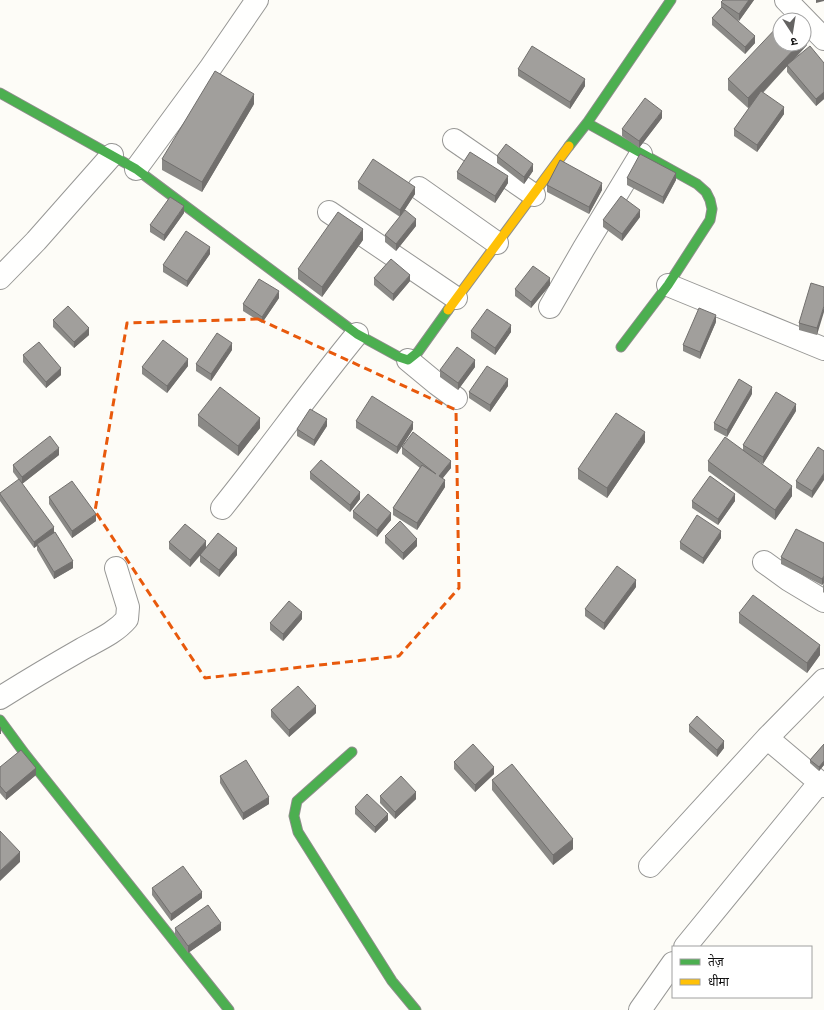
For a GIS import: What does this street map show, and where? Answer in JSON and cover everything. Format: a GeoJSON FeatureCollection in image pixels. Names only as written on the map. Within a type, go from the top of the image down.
{"type":"FeatureCollection","features":[{"type":"Feature","properties":{"kind":"street"},"geometry":{"type":"LineString","coordinates":[[136,169],[215,61],[257,0]]}},
{"type":"Feature","properties":{"kind":"street"},"geometry":{"type":"LineString","coordinates":[[408,360],[418,352],[456,298],[587,123],[671,0]]}},
{"type":"Feature","properties":{"kind":"street"},"geometry":{"type":"LineString","coordinates":[[786,0],[824,40]]}},
{"type":"Feature","properties":{"kind":"street"},"geometry":{"type":"LineString","coordinates":[[0,93],[136,169],[356,334],[399,357],[408,360],[456,398]]}},
{"type":"Feature","properties":{"kind":"street"},"geometry":{"type":"LineString","coordinates":[[587,123],[697,184],[705,190],[713,209],[710,220],[668,285],[621,347]]}},
{"type":"Feature","properties":{"kind":"street"},"geometry":{"type":"LineString","coordinates":[[454,140],[534,195]]}},
{"type":"Feature","properties":{"kind":"street"},"geometry":{"type":"LineString","coordinates":[[550,307],[641,154]]}},
{"type":"Feature","properties":{"kind":"street"},"geometry":{"type":"LineString","coordinates":[[0,278],[36,241],[112,155]]}},
{"type":"Feature","properties":{"kind":"street"},"geometry":{"type":"LineString","coordinates":[[419,188],[497,243]]}},
{"type":"Feature","properties":{"kind":"street"},"geometry":{"type":"LineString","coordinates":[[329,212],[456,298]]}},
{"type":"Feature","properties":{"kind":"street"},"geometry":{"type":"LineString","coordinates":[[668,285],[824,349]]}},
{"type":"Feature","properties":{"kind":"street"},"geometry":{"type":"LineString","coordinates":[[222,508],[264,456],[356,334]]}},
{"type":"Feature","properties":{"kind":"street"},"geometry":{"type":"LineString","coordinates":[[764,562],[789,580],[824,601]]}},
{"type":"Feature","properties":{"kind":"street"},"geometry":{"type":"LineString","coordinates":[[0,698],[83,648],[105,637],[124,623],[127,619],[128,607],[116,568]]}},
{"type":"Feature","properties":{"kind":"street"},"geometry":{"type":"LineString","coordinates":[[650,866],[768,738],[820,690]]}},
{"type":"Feature","properties":{"kind":"street"},"geometry":{"type":"LineString","coordinates":[[0,720],[34,766],[229,1010]]}},
{"type":"Feature","properties":{"kind":"street"},"geometry":{"type":"LineString","coordinates":[[686,946],[822,784],[768,738]]}},
{"type":"Feature","properties":{"kind":"street"},"geometry":{"type":"LineString","coordinates":[[352,752],[297,801],[293,810],[294,820],[298,832],[392,981],[416,1010]]}},
{"type":"Feature","properties":{"kind":"street"},"geometry":{"type":"LineString","coordinates":[[640,1010],[672,964]]}},
{"type":"Feature","properties":{"kind":"highlighted area"},"geometry":{"type":"Polygon","coordinates":[[[258,319],[456,410],[459,588],[399,656],[205,678],[95,511],[127,323],[258,319]]]}},
{"type":"Feature","properties":{"kind":"building"},"geometry":{"type":"Polygon","coordinates":[[[723,0],[749,0],[739,14],[721,2],[723,0]]]}},
{"type":"Feature","properties":{"kind":"building"},"geometry":{"type":"Polygon","coordinates":[[[722,7],[755,36],[745,47],[712,18],[722,7]]]}},
{"type":"Feature","properties":{"kind":"building"},"geometry":{"type":"Polygon","coordinates":[[[772,32],[772,52],[791,52],[748,98],[728,79],[772,32]]]}},
{"type":"Feature","properties":{"kind":"building"},"geometry":{"type":"Polygon","coordinates":[[[532,46],[585,79],[570,102],[518,69],[532,46]]]}},
{"type":"Feature","properties":{"kind":"building"},"geometry":{"type":"Polygon","coordinates":[[[812,48],[824,63],[824,92],[816,99],[787,65],[803,52],[812,52],[812,48]]]}},
{"type":"Feature","properties":{"kind":"building"},"geometry":{"type":"Polygon","coordinates":[[[215,71],[254,94],[202,182],[162,159],[215,71]]]}},
{"type":"Feature","properties":{"kind":"building"},"geometry":{"type":"Polygon","coordinates":[[[761,91],[784,107],[757,145],[734,129],[761,91]]]}},
{"type":"Feature","properties":{"kind":"building"},"geometry":{"type":"Polygon","coordinates":[[[645,98],[662,111],[639,141],[622,129],[645,98]]]}},
{"type":"Feature","properties":{"kind":"building"},"geometry":{"type":"Polygon","coordinates":[[[506,144],[533,164],[524,177],[497,156],[506,144]]]}},
{"type":"Feature","properties":{"kind":"building"},"geometry":{"type":"Polygon","coordinates":[[[470,152],[508,176],[495,196],[457,172],[470,152]]]}},
{"type":"Feature","properties":{"kind":"building"},"geometry":{"type":"Polygon","coordinates":[[[640,154],[676,173],[663,197],[627,178],[640,154]]]}},
{"type":"Feature","properties":{"kind":"building"},"geometry":{"type":"Polygon","coordinates":[[[373,159],[415,187],[400,210],[358,182],[373,159]]]}},
{"type":"Feature","properties":{"kind":"building"},"geometry":{"type":"Polygon","coordinates":[[[560,160],[602,183],[589,207],[547,185],[560,160]]]}},
{"type":"Feature","properties":{"kind":"building"},"geometry":{"type":"Polygon","coordinates":[[[621,196],[640,210],[622,234],[603,220],[621,196]]]}},
{"type":"Feature","properties":{"kind":"building"},"geometry":{"type":"Polygon","coordinates":[[[170,197],[184,206],[164,235],[150,225],[170,197]]]}},
{"type":"Feature","properties":{"kind":"building"},"geometry":{"type":"Polygon","coordinates":[[[405,210],[416,219],[396,244],[385,235],[405,210]]]}},
{"type":"Feature","properties":{"kind":"building"},"geometry":{"type":"Polygon","coordinates":[[[338,212],[363,229],[322,287],[298,269],[338,212]]]}},
{"type":"Feature","properties":{"kind":"building"},"geometry":{"type":"Polygon","coordinates":[[[186,231],[210,247],[187,281],[163,265],[186,231]]]}},
{"type":"Feature","properties":{"kind":"building"},"geometry":{"type":"Polygon","coordinates":[[[391,259],[410,275],[393,294],[374,278],[391,259]]]}},
{"type":"Feature","properties":{"kind":"building"},"geometry":{"type":"Polygon","coordinates":[[[533,266],[550,278],[531,302],[515,289],[533,266]]]}},
{"type":"Feature","properties":{"kind":"building"},"geometry":{"type":"Polygon","coordinates":[[[259,279],[279,291],[262,317],[243,304],[259,279]]]}},
{"type":"Feature","properties":{"kind":"building"},"geometry":{"type":"Polygon","coordinates":[[[811,283],[824,287],[824,306],[817,328],[799,323],[811,283]]]}},
{"type":"Feature","properties":{"kind":"building"},"geometry":{"type":"Polygon","coordinates":[[[68,306],[89,328],[74,342],[53,320],[68,306]]]}},
{"type":"Feature","properties":{"kind":"building"},"geometry":{"type":"Polygon","coordinates":[[[699,308],[716,315],[700,352],[683,345],[699,308]]]}},
{"type":"Feature","properties":{"kind":"building"},"geometry":{"type":"Polygon","coordinates":[[[487,309],[511,325],[495,348],[471,331],[487,309]]]}},
{"type":"Feature","properties":{"kind":"building"},"geometry":{"type":"Polygon","coordinates":[[[217,333],[232,343],[211,374],[196,364],[217,333]]]}},
{"type":"Feature","properties":{"kind":"building"},"geometry":{"type":"Polygon","coordinates":[[[163,340],[188,359],[167,386],[142,367],[163,340]]]}},
{"type":"Feature","properties":{"kind":"building"},"geometry":{"type":"Polygon","coordinates":[[[39,342],[61,368],[46,382],[23,355],[39,342]]]}},
{"type":"Feature","properties":{"kind":"building"},"geometry":{"type":"Polygon","coordinates":[[[457,347],[475,360],[458,383],[440,370],[457,347]]]}},
{"type":"Feature","properties":{"kind":"building"},"geometry":{"type":"Polygon","coordinates":[[[487,366],[508,379],[490,405],[469,392],[487,366]]]}},
{"type":"Feature","properties":{"kind":"building"},"geometry":{"type":"Polygon","coordinates":[[[739,379],[752,387],[727,430],[714,423],[739,379]]]}},
{"type":"Feature","properties":{"kind":"building"},"geometry":{"type":"Polygon","coordinates":[[[220,387],[260,418],[238,446],[198,415],[220,387]]]}},
{"type":"Feature","properties":{"kind":"building"},"geometry":{"type":"Polygon","coordinates":[[[776,392],[796,404],[763,457],[743,445],[776,392]]]}},
{"type":"Feature","properties":{"kind":"building"},"geometry":{"type":"Polygon","coordinates":[[[372,396],[413,422],[397,447],[356,421],[372,396]]]}},
{"type":"Feature","properties":{"kind":"building"},"geometry":{"type":"Polygon","coordinates":[[[310,409],[327,419],[314,440],[297,429],[310,409]]]}},
{"type":"Feature","properties":{"kind":"building"},"geometry":{"type":"Polygon","coordinates":[[[616,413],[645,432],[607,488],[578,469],[616,413]]]}},
{"type":"Feature","properties":{"kind":"building"},"geometry":{"type":"Polygon","coordinates":[[[413,432],[451,461],[439,476],[445,480],[417,523],[393,508],[422,465],[436,474],[402,447],[413,432]]]}},
{"type":"Feature","properties":{"kind":"building"},"geometry":{"type":"Polygon","coordinates":[[[50,436],[59,448],[22,477],[13,465],[50,436]]]}},
{"type":"Feature","properties":{"kind":"building"},"geometry":{"type":"Polygon","coordinates":[[[725,437],[792,486],[775,510],[708,461],[725,437]]]}},
{"type":"Feature","properties":{"kind":"building"},"geometry":{"type":"Polygon","coordinates":[[[818,447],[824,451],[824,473],[812,491],[796,481],[818,447]]]}},
{"type":"Feature","properties":{"kind":"building"},"geometry":{"type":"Polygon","coordinates":[[[321,460],[360,492],[350,505],[310,472],[321,460]]]}},
{"type":"Feature","properties":{"kind":"building"},"geometry":{"type":"Polygon","coordinates":[[[710,476],[735,494],[718,519],[692,501],[710,476]]]}},
{"type":"Feature","properties":{"kind":"building"},"geometry":{"type":"Polygon","coordinates":[[[19,479],[54,527],[34,542],[0,494],[19,479]]]}},
{"type":"Feature","properties":{"kind":"building"},"geometry":{"type":"Polygon","coordinates":[[[72,481],[96,514],[72,531],[49,497],[72,481]]]}},
{"type":"Feature","properties":{"kind":"building"},"geometry":{"type":"Polygon","coordinates":[[[368,494],[391,513],[377,530],[353,511],[368,494]]]}},
{"type":"Feature","properties":{"kind":"building"},"geometry":{"type":"Polygon","coordinates":[[[697,515],[721,531],[703,558],[680,542],[697,515]]]}},
{"type":"Feature","properties":{"kind":"building"},"geometry":{"type":"Polygon","coordinates":[[[400,521],[417,539],[403,553],[385,536],[400,521]]]}},
{"type":"Feature","properties":{"kind":"building"},"geometry":{"type":"Polygon","coordinates":[[[185,524],[206,541],[190,560],[169,542],[185,524]]]}},
{"type":"Feature","properties":{"kind":"building"},"geometry":{"type":"Polygon","coordinates":[[[796,529],[824,543],[824,576],[822,579],[781,557],[796,529]]]}},
{"type":"Feature","properties":{"kind":"building"},"geometry":{"type":"Polygon","coordinates":[[[55,532],[73,561],[54,572],[37,544],[55,532]]]}},
{"type":"Feature","properties":{"kind":"building"},"geometry":{"type":"Polygon","coordinates":[[[218,533],[237,548],[219,570],[200,555],[218,533]]]}},
{"type":"Feature","properties":{"kind":"building"},"geometry":{"type":"Polygon","coordinates":[[[617,566],[636,580],[604,623],[585,609],[617,566]]]}},
{"type":"Feature","properties":{"kind":"building"},"geometry":{"type":"Polygon","coordinates":[[[753,595],[820,645],[807,663],[739,613],[753,595]]]}},
{"type":"Feature","properties":{"kind":"building"},"geometry":{"type":"Polygon","coordinates":[[[289,601],[302,612],[283,634],[270,623],[289,601]]]}},
{"type":"Feature","properties":{"kind":"building"},"geometry":{"type":"Polygon","coordinates":[[[298,686],[316,706],[289,730],[271,710],[298,686]]]}},
{"type":"Feature","properties":{"kind":"building"},"geometry":{"type":"Polygon","coordinates":[[[697,716],[724,741],[717,750],[689,725],[697,716]]]}},
{"type":"Feature","properties":{"kind":"building"},"geometry":{"type":"Polygon","coordinates":[[[473,744],[494,767],[475,785],[454,762],[473,744]]]}},
{"type":"Feature","properties":{"kind":"building"},"geometry":{"type":"Polygon","coordinates":[[[824,744],[824,761],[819,767],[810,760],[824,744]]]}},
{"type":"Feature","properties":{"kind":"building"},"geometry":{"type":"Polygon","coordinates":[[[21,750],[36,768],[6,793],[0,786],[0,767],[21,750]]]}},
{"type":"Feature","properties":{"kind":"building"},"geometry":{"type":"Polygon","coordinates":[[[246,760],[269,797],[243,813],[220,776],[246,760]]]}},
{"type":"Feature","properties":{"kind":"building"},"geometry":{"type":"Polygon","coordinates":[[[512,764],[573,839],[553,855],[492,780],[512,764]]]}},
{"type":"Feature","properties":{"kind":"building"},"geometry":{"type":"Polygon","coordinates":[[[401,776],[416,792],[395,812],[380,796],[401,776]]]}},
{"type":"Feature","properties":{"kind":"building"},"geometry":{"type":"Polygon","coordinates":[[[367,794],[388,814],[375,827],[355,807],[367,794]]]}},
{"type":"Feature","properties":{"kind":"building"},"geometry":{"type":"Polygon","coordinates":[[[0,831],[20,852],[0,871],[0,831]]]}},
{"type":"Feature","properties":{"kind":"building"},"geometry":{"type":"Polygon","coordinates":[[[183,866],[202,892],[171,914],[152,888],[183,866]]]}},
{"type":"Feature","properties":{"kind":"building"},"geometry":{"type":"Polygon","coordinates":[[[208,905],[221,923],[188,946],[175,928],[208,905]]]}},
{"type":"Feature","properties":{"kind":"traffic: fast"},"geometry":{"type":"LineString","coordinates":[[569,146],[587,123],[671,0]]}},
{"type":"Feature","properties":{"kind":"traffic: fast"},"geometry":{"type":"LineString","coordinates":[[0,93],[136,169],[357,334],[399,357],[408,360],[418,352],[448,310]]}},
{"type":"Feature","properties":{"kind":"traffic: fast"},"geometry":{"type":"LineString","coordinates":[[587,123],[697,184],[706,192],[712,209],[710,220],[668,285],[621,347]]}},
{"type":"Feature","properties":{"kind":"traffic: fast"},"geometry":{"type":"LineString","coordinates":[[0,720],[25,754],[229,1010]]}},
{"type":"Feature","properties":{"kind":"traffic: fast"},"geometry":{"type":"LineString","coordinates":[[352,752],[297,801],[294,816],[298,832],[392,981],[416,1010]]}},
{"type":"Feature","properties":{"kind":"traffic: slow"},"geometry":{"type":"LineString","coordinates":[[448,310],[569,146]]}}]}
